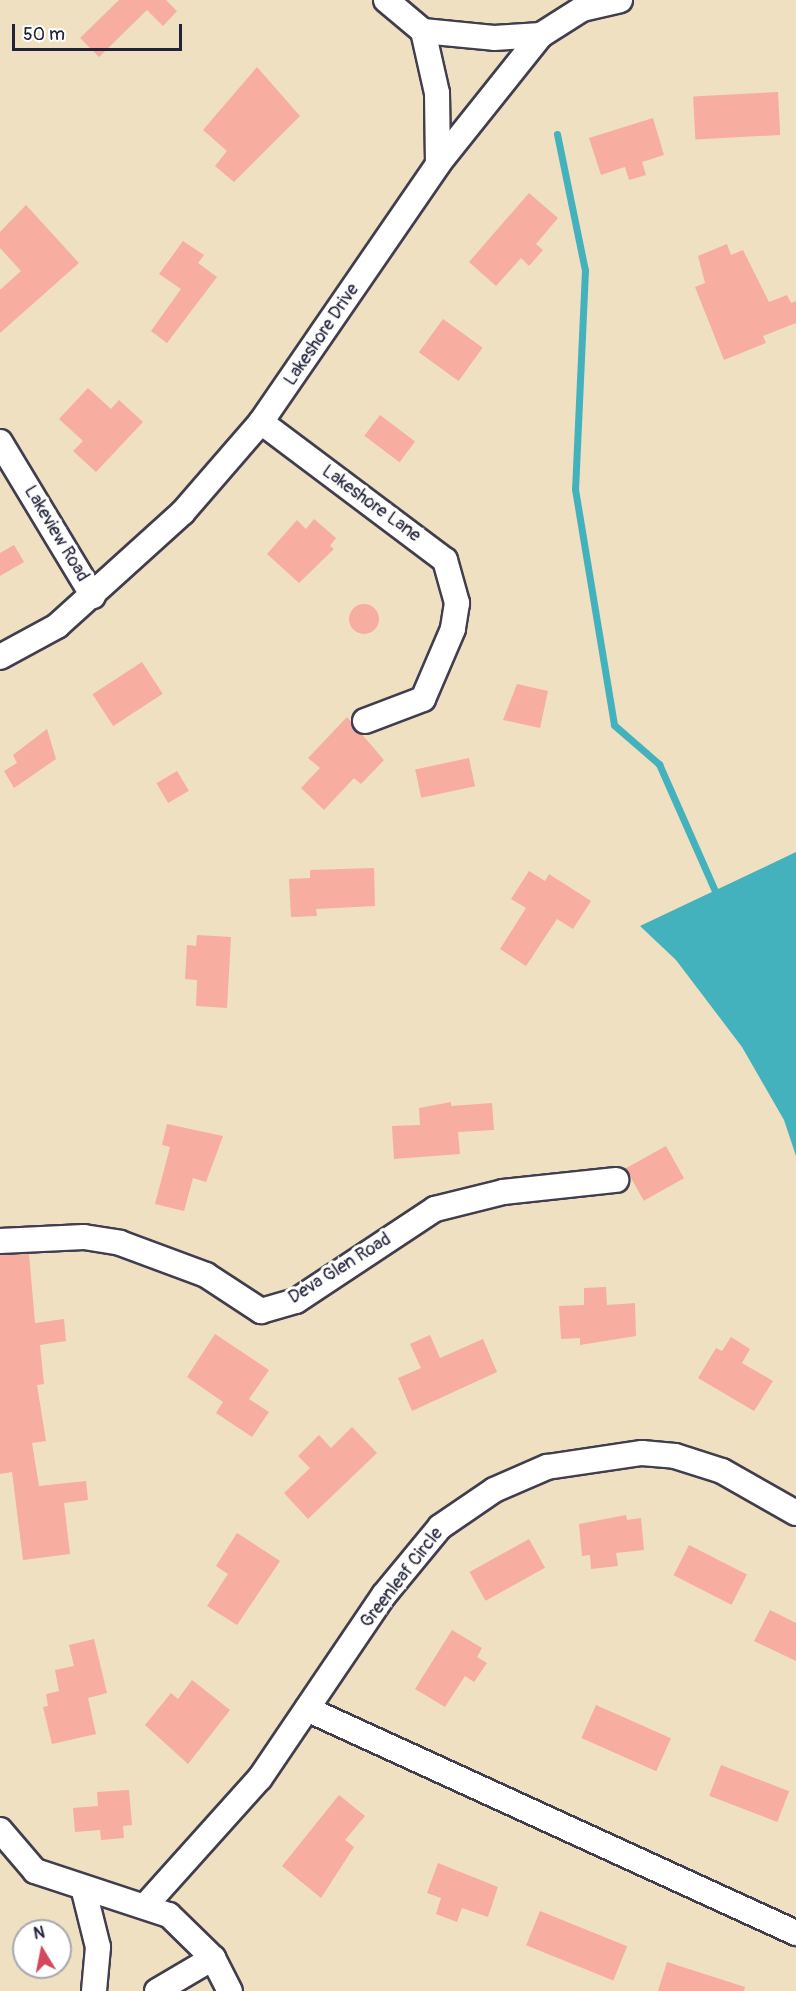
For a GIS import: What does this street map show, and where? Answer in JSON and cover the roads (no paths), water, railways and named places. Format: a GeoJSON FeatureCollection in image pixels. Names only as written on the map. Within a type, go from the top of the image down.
{"type":"FeatureCollection","features":[{"type":"Feature","properties":{"kind":"street"},"geometry":{"type":"LineString","coordinates":[[386,0],[423,31],[494,39],[541,35]]}},
{"type":"Feature","properties":{"kind":"street","name":"Lakeshore Drive"},"geometry":{"type":"LineString","coordinates":[[0,657],[57,626],[93,596],[183,512],[261,422],[438,164],[541,35],[582,9],[620,0]]}},
{"type":"Feature","properties":{"kind":"street"},"geometry":{"type":"LineString","coordinates":[[423,31],[437,93],[438,164]]}},
{"type":"Feature","properties":{"kind":"street","name":"Lakeshore Lane"},"geometry":{"type":"LineString","coordinates":[[261,422],[445,560],[457,603],[453,629],[423,699],[365,721]]}},
{"type":"Feature","properties":{"kind":"street","name":"Lakeview Road"},"geometry":{"type":"LineString","coordinates":[[0,442],[93,596]]}},
{"type":"Feature","properties":{"kind":"street","name":"Deva Glen Road"},"geometry":{"type":"LineString","coordinates":[[0,1241],[84,1237],[120,1243],[206,1275],[261,1311],[296,1301],[435,1209],[503,1192],[616,1180]]}},
{"type":"Feature","properties":{"kind":"street","name":"Greenleaf Circle"},"geometry":{"type":"LineString","coordinates":[[145,1905],[260,1778],[384,1595],[440,1527],[494,1490],[547,1467],[642,1453],[675,1456],[722,1471],[796,1513]]}},
{"type":"Feature","properties":{"kind":"street"},"geometry":{"type":"LineString","coordinates":[[307,1709],[796,1933]]}},
{"type":"Feature","properties":{"kind":"street"},"geometry":{"type":"LineString","coordinates":[[0,1830],[34,1871],[84,1891],[145,1905],[169,1915],[213,1958],[230,1991]]}},
{"type":"Feature","properties":{"kind":"street"},"geometry":{"type":"LineString","coordinates":[[84,1891],[98,1947],[94,1991]]}},
{"type":"Feature","properties":{"kind":"street"},"geometry":{"type":"LineString","coordinates":[[157,1991],[213,1958]]}},
{"type":"Feature","properties":{"kind":"water"},"geometry":{"type":"Polygon","coordinates":[[[796,852],[796,1156],[784,1120],[742,1047],[676,960],[640,926],[796,852]]]}},
{"type":"Feature","properties":{"kind":"waterway"},"geometry":{"type":"LineString","coordinates":[[557,134],[585,270],[575,489],[614,725],[659,764],[715,891]]}}]}
